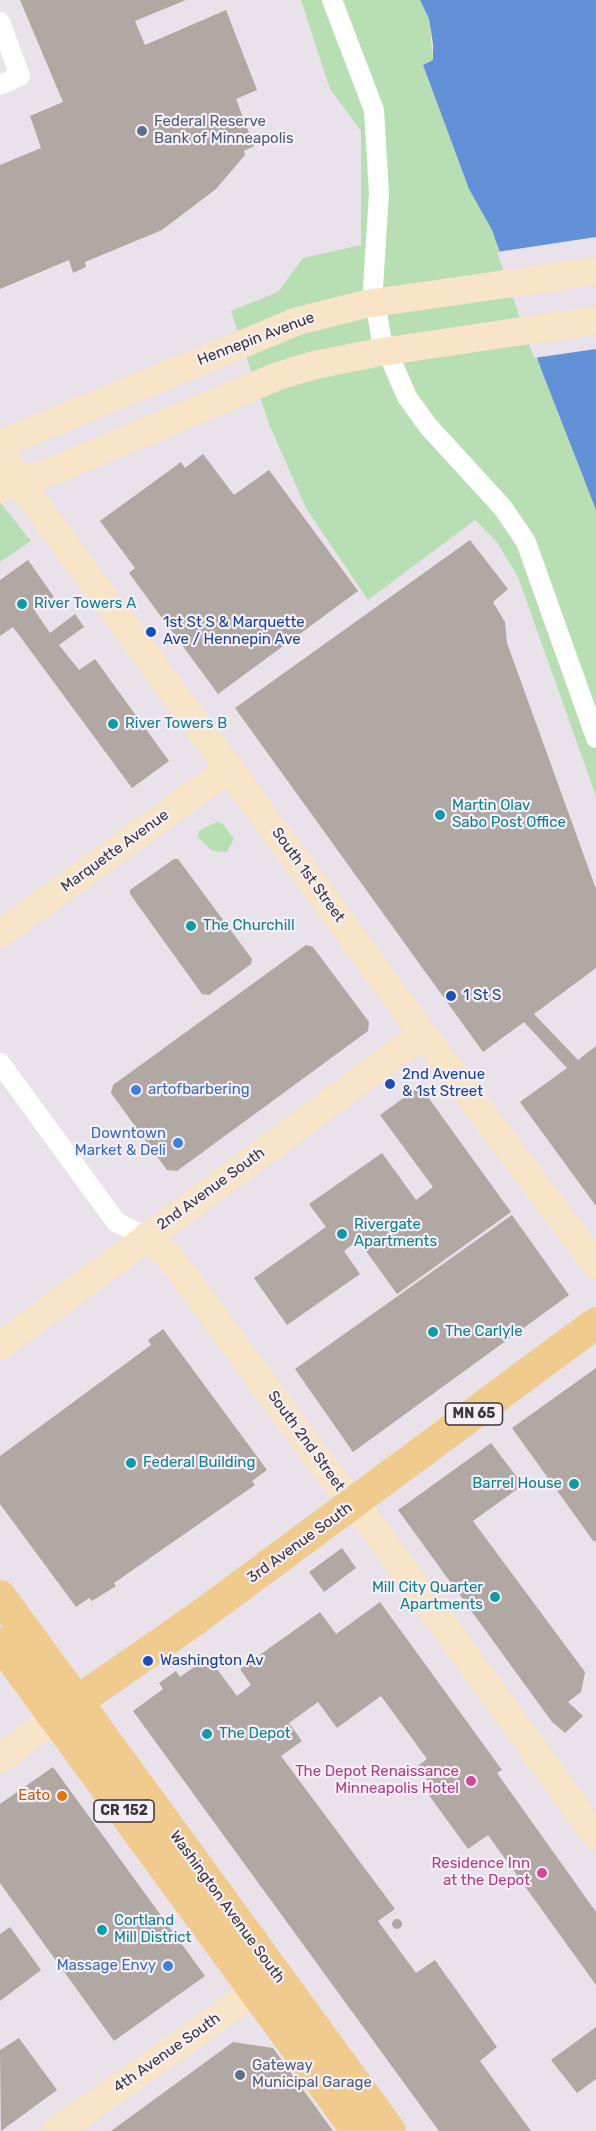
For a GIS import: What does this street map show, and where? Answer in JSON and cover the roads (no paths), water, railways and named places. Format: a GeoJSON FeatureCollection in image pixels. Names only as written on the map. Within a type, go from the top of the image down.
{"type":"FeatureCollection","features":[{"type":"Feature","properties":{"kind":"main road","name":"3rd Avenue South"},"geometry":{"type":"LineString","coordinates":[[66,1709],[196,1619],[353,1505],[596,1323]]}},
{"type":"Feature","properties":{"kind":"main road","name":"Washington Avenue South"},"geometry":{"type":"LineString","coordinates":[[0,1596],[66,1709],[265,1982],[390,2131]]}},
{"type":"Feature","properties":{"kind":"main road","name":"Washington Avenue South"},"geometry":{"type":"LineString","coordinates":[[0,1643],[66,1709]]}},
{"type":"Feature","properties":{"kind":"main road","name":"Washington Avenue South"},"geometry":{"type":"LineString","coordinates":[[265,1982],[357,2131]]}},
{"type":"Feature","properties":{"kind":"street"},"geometry":{"type":"LineString","coordinates":[[332,0],[374,110],[379,194],[373,288],[381,337],[407,397],[428,426],[503,508],[525,542],[596,738]]}},
{"type":"Feature","properties":{"kind":"street"},"geometry":{"type":"LineString","coordinates":[[0,22],[20,76],[0,85]]}},
{"type":"Feature","properties":{"kind":"street","name":"Hennepin Avenue"},"geometry":{"type":"LineString","coordinates":[[0,444],[298,321],[342,309],[596,271]]}},
{"type":"Feature","properties":{"kind":"street"},"geometry":{"type":"LineString","coordinates":[[11,486],[278,376],[343,358],[596,320]]}},
{"type":"Feature","properties":{"kind":"street","name":"South 1st Street"},"geometry":{"type":"LineString","coordinates":[[0,450],[11,486],[230,768],[423,1034],[596,1265]]}},
{"type":"Feature","properties":{"kind":"street","name":"Marquette Avenue"},"geometry":{"type":"LineString","coordinates":[[0,934],[230,768]]}},
{"type":"Feature","properties":{"kind":"street","name":"2nd Avenue South"},"geometry":{"type":"LineString","coordinates":[[0,1346],[423,1034]]}},
{"type":"Feature","properties":{"kind":"street","name":"South 2nd Street"},"geometry":{"type":"LineString","coordinates":[[0,1062],[116,1222],[146,1237],[168,1255],[353,1505],[372,1526],[596,1836]]}},
{"type":"Feature","properties":{"kind":"street","name":"3rd Avenue South"},"geometry":{"type":"LineString","coordinates":[[0,1759],[66,1709]]}},
{"type":"Feature","properties":{"kind":"street","name":"4th Avenue South"},"geometry":{"type":"LineString","coordinates":[[57,2131],[265,1982]]}},
{"type":"Feature","properties":{"kind":"water"},"geometry":{"type":"Polygon","coordinates":[[[420,0],[596,0],[596,510],[541,369],[492,230],[469,189],[423,65],[433,60],[433,44],[429,19],[420,0]]]}},
{"type":"Feature","properties":{"kind":"place","name":"Federal Reserve Bank of Minneapolis"},"geometry":{"type":"Point","coordinates":[142,131]}},
{"type":"Feature","properties":{"kind":"place","name":"River Towers A"},"geometry":{"type":"Point","coordinates":[22,604]}},
{"type":"Feature","properties":{"kind":"place","name":"1st St S & Marquette Ave / Hennepin Ave"},"geometry":{"type":"Point","coordinates":[151,632]}},
{"type":"Feature","properties":{"kind":"place","name":"River Towers B"},"geometry":{"type":"Point","coordinates":[113,724]}},
{"type":"Feature","properties":{"kind":"place","name":"Martin Olav Sabo Post Office"},"geometry":{"type":"Point","coordinates":[440,815]}},
{"type":"Feature","properties":{"kind":"place","name":"The Churchill"},"geometry":{"type":"Point","coordinates":[191,926]}},
{"type":"Feature","properties":{"kind":"place","name":"1 St S"},"geometry":{"type":"Point","coordinates":[451,996]}},
{"type":"Feature","properties":{"kind":"place","name":"2nd Avenue & 1st Street"},"geometry":{"type":"Point","coordinates":[390,1084]}},
{"type":"Feature","properties":{"kind":"place","name":"artofbarbering"},"geometry":{"type":"Point","coordinates":[136,1090]}},
{"type":"Feature","properties":{"kind":"place","name":"Downtown Market & Deli"},"geometry":{"type":"Point","coordinates":[178,1143]}},
{"type":"Feature","properties":{"kind":"place","name":"Rivergate Apartments"},"geometry":{"type":"Point","coordinates":[342,1234]}},
{"type":"Feature","properties":{"kind":"place","name":"The Carlyle"},"geometry":{"type":"Point","coordinates":[433,1332]}},
{"type":"Feature","properties":{"kind":"place","name":"Federal Building"},"geometry":{"type":"Point","coordinates":[131,1463]}},
{"type":"Feature","properties":{"kind":"place","name":"Barrel House"},"geometry":{"type":"Point","coordinates":[574,1484]}},
{"type":"Feature","properties":{"kind":"place","name":"Mill City Quarter Apartments"},"geometry":{"type":"Point","coordinates":[495,1597]}},
{"type":"Feature","properties":{"kind":"place","name":"Washington Av"},"geometry":{"type":"Point","coordinates":[148,1661]}},
{"type":"Feature","properties":{"kind":"place","name":"The Depot"},"geometry":{"type":"Point","coordinates":[207,1734]}},
{"type":"Feature","properties":{"kind":"place","name":"The Depot Renaissance Minneapolis Hotel"},"geometry":{"type":"Point","coordinates":[471,1781]}},
{"type":"Feature","properties":{"kind":"place","name":"Eato"},"geometry":{"type":"Point","coordinates":[62,1796]}},
{"type":"Feature","properties":{"kind":"place","name":"Residence Inn at the Depot"},"geometry":{"type":"Point","coordinates":[542,1873]}},
{"type":"Feature","properties":{"kind":"place","name":"Cortland Mill District"},"geometry":{"type":"Point","coordinates":[102,1930]}},
{"type":"Feature","properties":{"kind":"place","name":"Massage Envy"},"geometry":{"type":"Point","coordinates":[168,1966]}},
{"type":"Feature","properties":{"kind":"place","name":"Gateway Municipal Garage"},"geometry":{"type":"Point","coordinates":[240,2075]}}]}
